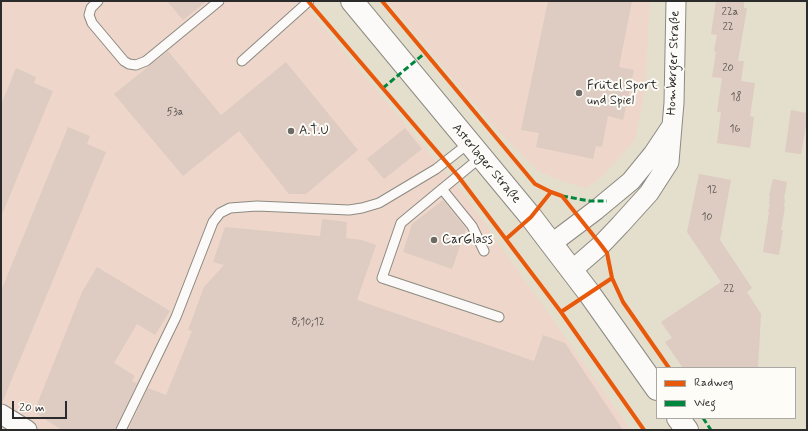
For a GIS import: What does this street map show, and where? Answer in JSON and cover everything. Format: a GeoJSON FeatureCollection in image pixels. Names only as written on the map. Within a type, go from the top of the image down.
{"type":"FeatureCollection","features":[{"type":"Feature","properties":{"kind":"main road","name":"Asterlager Straße"},"geometry":{"type":"LineString","coordinates":[[352,1],[531,217],[589,293],[656,388]]}},
{"type":"Feature","properties":{"kind":"main road"},"geometry":{"type":"LineString","coordinates":[[679,419],[687,430]]}},
{"type":"Feature","properties":{"kind":"street","name":"Homberger Straße"},"geometry":{"type":"LineString","coordinates":[[571,271],[601,245],[649,192],[670,162],[674,103],[676,1]]}},
{"type":"Feature","properties":{"kind":"street","name":"Homberger Straße"},"geometry":{"type":"LineString","coordinates":[[551,244],[596,210],[630,181],[653,154],[672,126]]}},
{"type":"Feature","properties":{"kind":"street"},"geometry":{"type":"LineString","coordinates":[[1,414],[27,430]]}},
{"type":"Feature","properties":{"kind":"lane"},"geometry":{"type":"LineString","coordinates":[[98,1],[91,8],[89,15],[92,23],[124,61],[136,66],[146,62],[219,1]]}},
{"type":"Feature","properties":{"kind":"lane"},"geometry":{"type":"LineString","coordinates":[[242,62],[309,1]]}},
{"type":"Feature","properties":{"kind":"lane"},"geometry":{"type":"LineString","coordinates":[[475,150],[442,190],[401,223],[382,278],[499,317]]}},
{"type":"Feature","properties":{"kind":"lane"},"geometry":{"type":"LineString","coordinates":[[121,430],[176,316],[213,222],[220,213],[230,208],[257,206],[349,210],[362,208],[379,203],[436,169],[475,150]]}},
{"type":"Feature","properties":{"kind":"lane"},"geometry":{"type":"LineString","coordinates":[[442,190],[472,226],[484,251]]}},
{"type":"Feature","properties":{"kind":"shaded area"},"geometry":{"type":"Polygon","coordinates":[[[1,1],[301,1],[463,193],[631,430],[1,430],[1,1]]]}},
{"type":"Feature","properties":{"kind":"shaded area"},"geometry":{"type":"Polygon","coordinates":[[[387,1],[650,1],[645,91],[635,140],[603,176],[586,188],[562,181],[538,171],[498,131],[387,1]]]}},
{"type":"Feature","properties":{"kind":"building"},"geometry":{"type":"Polygon","coordinates":[[[167,1],[207,1],[183,20],[167,1]]]}},
{"type":"Feature","properties":{"kind":"building","name":"Frütel Sport und Spiel"},"geometry":{"type":"Polygon","coordinates":[[[548,1],[632,1],[619,67],[634,70],[623,120],[608,116],[602,147],[596,146],[593,159],[536,147],[539,133],[521,130],[548,1]]]}},
{"type":"Feature","properties":{"kind":"building"},"geometry":{"type":"Polygon","coordinates":[[[716,1],[744,1],[744,8],[747,8],[738,61],[744,61],[741,81],[755,83],[750,116],[754,117],[750,148],[717,143],[721,112],[717,112],[722,78],[712,77],[717,35],[711,34],[716,1]]]}},
{"type":"Feature","properties":{"kind":"building"},"geometry":{"type":"Polygon","coordinates":[[[168,51],[221,115],[286,62],[358,150],[306,194],[289,194],[239,131],[183,176],[114,94],[168,51]]]}},
{"type":"Feature","properties":{"kind":"building"},"geometry":{"type":"Polygon","coordinates":[[[16,68],[36,77],[34,83],[53,91],[1,217],[1,105],[16,68]]]}},
{"type":"Feature","properties":{"kind":"building"},"geometry":{"type":"Polygon","coordinates":[[[791,110],[807,113],[801,154],[785,152],[791,110]]]}},
{"type":"Feature","properties":{"kind":"building"},"geometry":{"type":"Polygon","coordinates":[[[68,127],[90,136],[87,144],[106,152],[1,403],[1,291],[68,127]]]}},
{"type":"Feature","properties":{"kind":"building"},"geometry":{"type":"Polygon","coordinates":[[[405,128],[422,149],[384,179],[367,159],[405,128]]]}},
{"type":"Feature","properties":{"kind":"building"},"geometry":{"type":"Polygon","coordinates":[[[699,174],[731,180],[720,240],[752,288],[747,292],[761,314],[758,367],[682,367],[665,342],[672,338],[661,322],[721,282],[687,232],[699,174]]]}},
{"type":"Feature","properties":{"kind":"building"},"geometry":{"type":"Polygon","coordinates":[[[773,179],[787,182],[781,230],[783,230],[779,255],[763,252],[770,204],[769,196],[773,179]]]}},
{"type":"Feature","properties":{"kind":"building","name":"CarGlass"},"geometry":{"type":"Polygon","coordinates":[[[443,200],[466,229],[452,269],[403,252],[412,224],[443,200]]]}},
{"type":"Feature","properties":{"kind":"building"},"geometry":{"type":"Polygon","coordinates":[[[322,219],[347,222],[346,238],[362,240],[376,245],[357,300],[534,361],[543,335],[565,343],[623,430],[128,430],[148,388],[166,395],[192,331],[188,330],[204,287],[224,265],[213,262],[225,227],[320,236],[322,219]]]}},
{"type":"Feature","properties":{"kind":"building"},"geometry":{"type":"Polygon","coordinates":[[[97,267],[170,311],[155,335],[137,324],[114,363],[135,376],[132,381],[137,383],[115,430],[62,430],[34,412],[82,292],[97,267]]]}},
{"type":"Feature","properties":{"kind":"marked path"},"geometry":{"type":"LineString","coordinates":[[383,88],[425,53]]}},
{"type":"Feature","properties":{"kind":"marked path"},"geometry":{"type":"LineString","coordinates":[[562,196],[590,201],[607,201]]}},
{"type":"Feature","properties":{"kind":"marked path"},"geometry":{"type":"LineString","coordinates":[[704,419],[711,430]]}},
{"type":"Feature","properties":{"kind":"cycle path"},"geometry":{"type":"LineString","coordinates":[[308,1],[458,176],[561,312],[644,430]]}},
{"type":"Feature","properties":{"kind":"cycle path"},"geometry":{"type":"LineString","coordinates":[[382,1],[535,184],[562,196],[601,245],[607,253],[612,278],[623,302],[668,367]]}},
{"type":"Feature","properties":{"kind":"cycle path"},"geometry":{"type":"LineString","coordinates":[[506,239],[531,217],[551,192]]}},
{"type":"Feature","properties":{"kind":"cycle path"},"geometry":{"type":"LineString","coordinates":[[561,312],[612,278]]}},
{"type":"Feature","properties":{"kind":"place","name":"Frütel Sport und Spiel"},"geometry":{"type":"Point","coordinates":[579,93]}},
{"type":"Feature","properties":{"kind":"place","name":"A.T.U"},"geometry":{"type":"Point","coordinates":[291,131]}},
{"type":"Feature","properties":{"kind":"place","name":"CarGlass"},"geometry":{"type":"Point","coordinates":[434,240]}}]}
